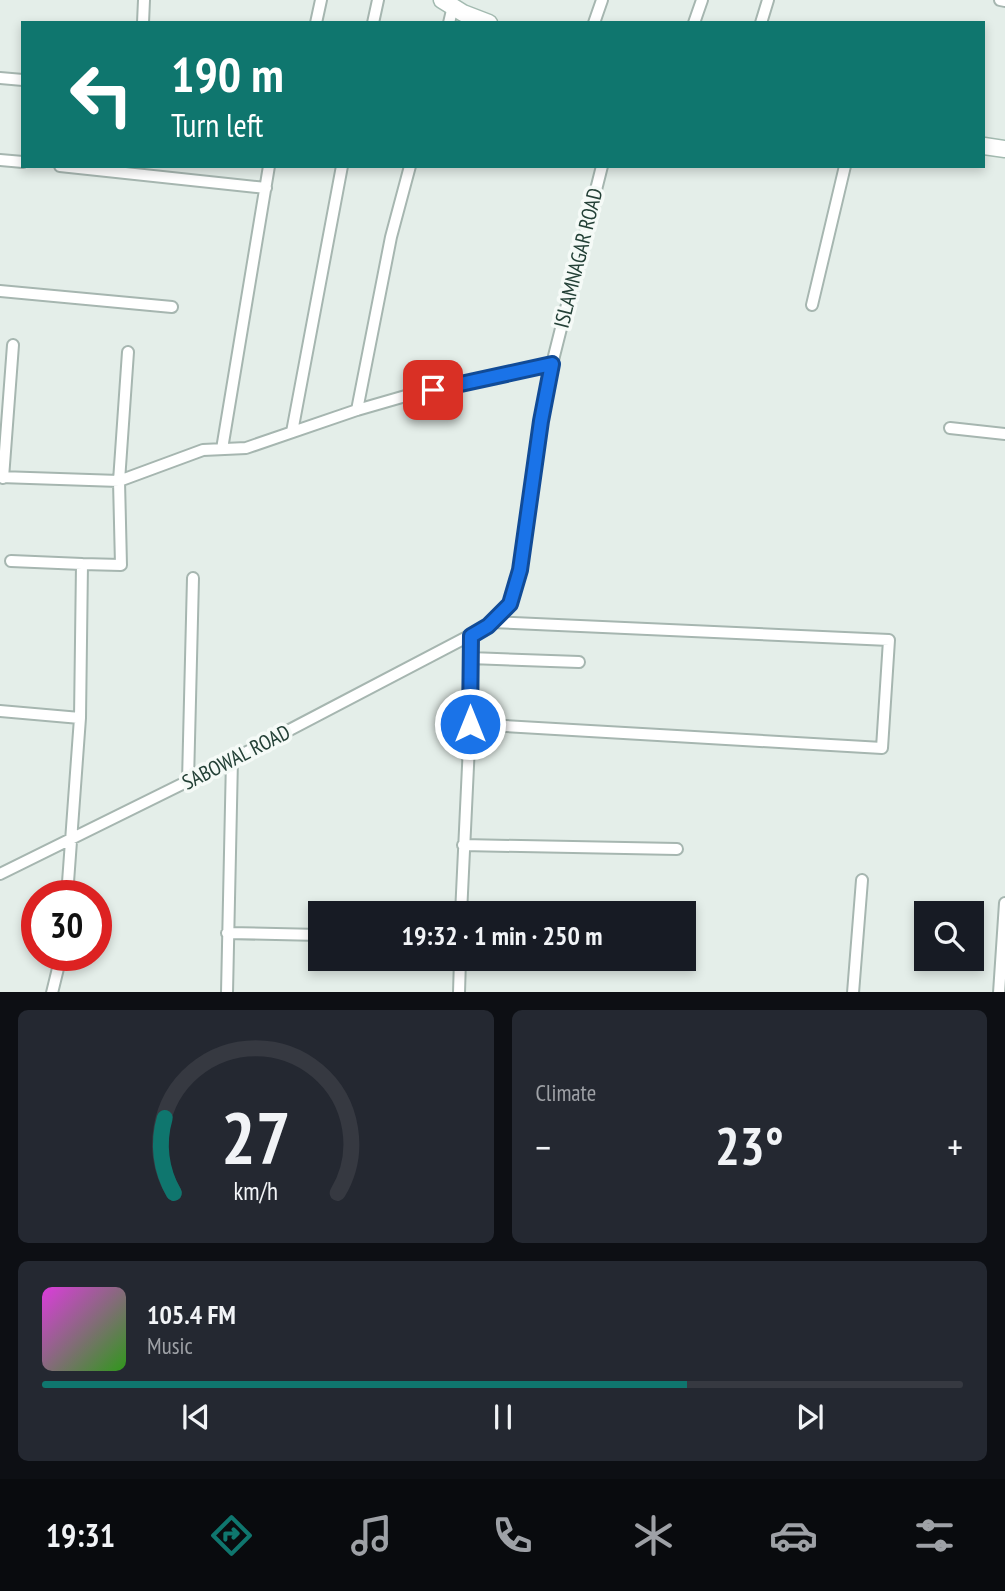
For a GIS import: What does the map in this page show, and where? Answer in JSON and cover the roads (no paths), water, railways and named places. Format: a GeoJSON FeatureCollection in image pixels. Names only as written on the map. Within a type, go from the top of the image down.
{"type":"FeatureCollection","features":[{"type":"Feature","properties":{"kind":"main road"},"geometry":{"type":"LineString","coordinates":[[448,3],[485,21]]}},
{"type":"Feature","properties":{"kind":"main road"},"geometry":{"type":"LineString","coordinates":[[985,146],[1005,149]]}},
{"type":"Feature","properties":{"kind":"street"},"geometry":{"type":"LineString","coordinates":[[143,21],[144,0]]}},
{"type":"Feature","properties":{"kind":"street"},"geometry":{"type":"LineString","coordinates":[[316,21],[321,0]]}},
{"type":"Feature","properties":{"kind":"street"},"geometry":{"type":"LineString","coordinates":[[373,21],[378,0]]}},
{"type":"Feature","properties":{"kind":"street"},"geometry":{"type":"LineString","coordinates":[[595,21],[602,0]]}},
{"type":"Feature","properties":{"kind":"street"},"geometry":{"type":"LineString","coordinates":[[695,21],[702,0]]}},
{"type":"Feature","properties":{"kind":"street"},"geometry":{"type":"LineString","coordinates":[[762,21],[768,0]]}},
{"type":"Feature","properties":{"kind":"street"},"geometry":{"type":"LineString","coordinates":[[448,3],[449,21]]}},
{"type":"Feature","properties":{"kind":"street"},"geometry":{"type":"LineString","coordinates":[[0,78],[21,80]]}},
{"type":"Feature","properties":{"kind":"street"},"geometry":{"type":"LineString","coordinates":[[0,160],[21,162]]}},
{"type":"Feature","properties":{"kind":"street"},"geometry":{"type":"LineString","coordinates":[[98,168],[137,170],[266,188]]}},
{"type":"Feature","properties":{"kind":"street"},"geometry":{"type":"LineString","coordinates":[[222,449],[269,168]]}},
{"type":"Feature","properties":{"kind":"street"},"geometry":{"type":"LineString","coordinates":[[292,432],[342,168]]}},
{"type":"Feature","properties":{"kind":"street"},"geometry":{"type":"LineString","coordinates":[[357,410],[391,237],[409,168]]}},
{"type":"Feature","properties":{"kind":"street","name":"ISLAMNAGAR ROAD"},"geometry":{"type":"LineString","coordinates":[[471,636],[492,622],[510,604],[520,570],[541,421],[552,364],[601,168]]}},
{"type":"Feature","properties":{"kind":"street"},"geometry":{"type":"LineString","coordinates":[[812,305],[845,168]]}},
{"type":"Feature","properties":{"kind":"street"},"geometry":{"type":"LineString","coordinates":[[0,291],[172,307]]}},
{"type":"Feature","properties":{"kind":"street"},"geometry":{"type":"LineString","coordinates":[[13,345],[2,477],[95,482],[119,481],[203,450],[246,448],[357,410],[552,364]]}},
{"type":"Feature","properties":{"kind":"street"},"geometry":{"type":"LineString","coordinates":[[11,561],[121,565],[119,481],[128,352]]}},
{"type":"Feature","properties":{"kind":"street"},"geometry":{"type":"LineString","coordinates":[[950,428],[1005,433]]}},
{"type":"Feature","properties":{"kind":"street"},"geometry":{"type":"LineString","coordinates":[[68,880],[80,718],[82,564]]}},
{"type":"Feature","properties":{"kind":"street"},"geometry":{"type":"LineString","coordinates":[[188,781],[193,578]]}},
{"type":"Feature","properties":{"kind":"street"},"geometry":{"type":"LineString","coordinates":[[470,724],[883,748],[889,640],[492,622]]}},
{"type":"Feature","properties":{"kind":"street"},"geometry":{"type":"LineString","coordinates":[[461,901],[470,724],[471,636]]}},
{"type":"Feature","properties":{"kind":"street","name":"SABOWAL ROAD"},"geometry":{"type":"LineString","coordinates":[[0,874],[471,636]]}},
{"type":"Feature","properties":{"kind":"street"},"geometry":{"type":"LineString","coordinates":[[470,658],[579,662]]}},
{"type":"Feature","properties":{"kind":"street"},"geometry":{"type":"LineString","coordinates":[[0,711],[80,718]]}},
{"type":"Feature","properties":{"kind":"street"},"geometry":{"type":"LineString","coordinates":[[226,992],[232,759]]}},
{"type":"Feature","properties":{"kind":"street"},"geometry":{"type":"LineString","coordinates":[[463,845],[677,849]]}},
{"type":"Feature","properties":{"kind":"street"},"geometry":{"type":"LineString","coordinates":[[853,992],[862,880]]}},
{"type":"Feature","properties":{"kind":"street"},"geometry":{"type":"LineString","coordinates":[[999,992],[1005,903]]}},
{"type":"Feature","properties":{"kind":"street"},"geometry":{"type":"LineString","coordinates":[[227,933],[308,935]]}},
{"type":"Feature","properties":{"kind":"street"},"geometry":{"type":"LineString","coordinates":[[52,992],[57,971]]}},
{"type":"Feature","properties":{"kind":"street"},"geometry":{"type":"LineString","coordinates":[[459,992],[460,971]]}}]}
